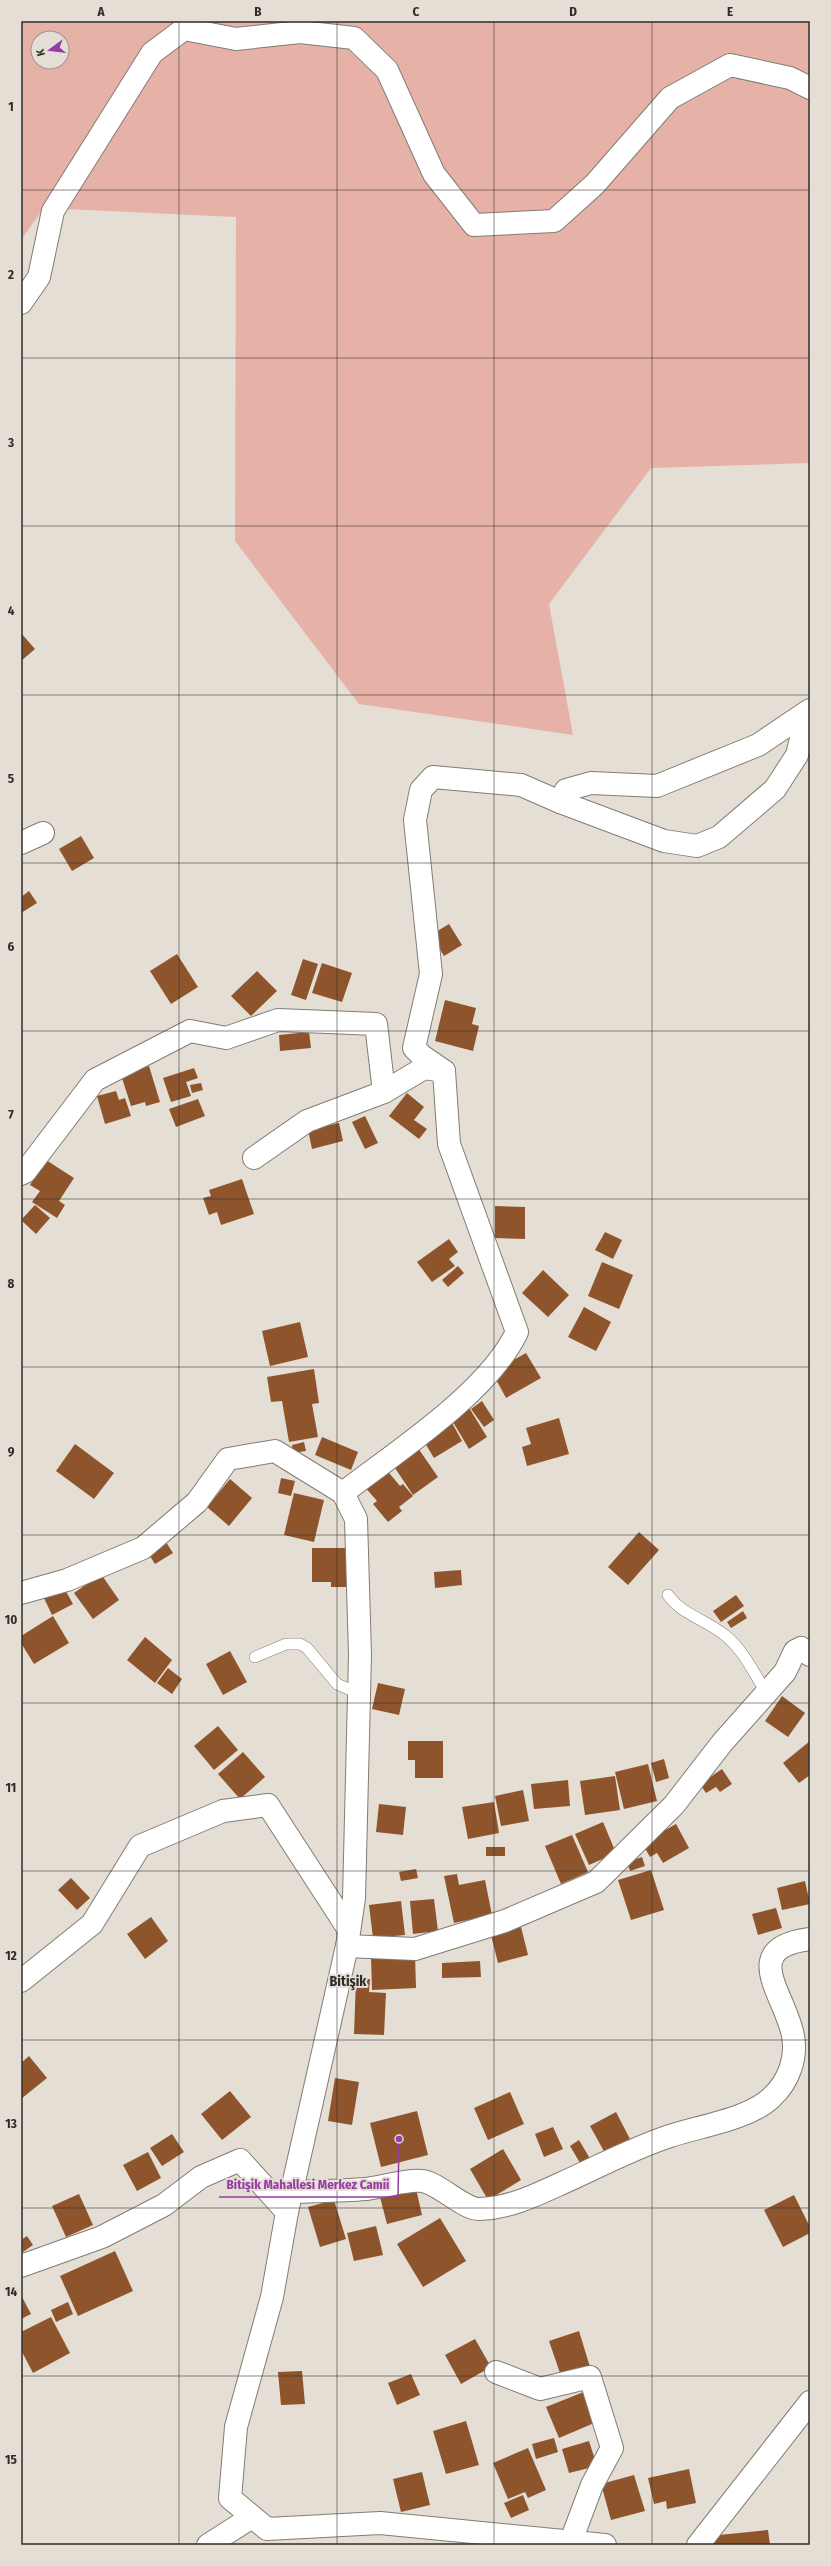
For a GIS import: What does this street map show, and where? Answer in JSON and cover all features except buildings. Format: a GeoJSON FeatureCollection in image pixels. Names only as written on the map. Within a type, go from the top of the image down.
{"type":"FeatureCollection","features":[{"type":"Feature","properties":{"kind":"street"},"geometry":{"type":"LineString","coordinates":[[21,303],[39,277],[53,211],[152,53],[184,29],[236,39],[300,32],[354,38],[387,70],[434,174],[474,225],[554,221],[595,184],[670,98],[730,65],[790,78],[810,88]]}},
{"type":"Feature","properties":{"kind":"street"},"geometry":{"type":"LineString","coordinates":[[444,1071],[422,1056],[414,1048],[431,974],[415,820],[421,790],[433,777],[521,785],[560,802],[664,841],[697,846],[719,837],[775,789],[796,755],[809,712]]}},
{"type":"Feature","properties":{"kind":"street"},"geometry":{"type":"LineString","coordinates":[[560,802],[566,790],[591,783],[657,786],[758,745],[809,712]]}},
{"type":"Feature","properties":{"kind":"street"},"geometry":{"type":"LineString","coordinates":[[21,843],[43,833]]}},
{"type":"Feature","properties":{"kind":"street"},"geometry":{"type":"LineString","coordinates":[[21,1174],[25,1172],[95,1080],[190,1031],[226,1038],[278,1020],[376,1024],[384,1092]]}},
{"type":"Feature","properties":{"kind":"street"},"geometry":{"type":"LineString","coordinates":[[254,1158],[307,1121],[384,1092],[424,1068],[444,1071]]}},
{"type":"Feature","properties":{"kind":"street"},"geometry":{"type":"LineString","coordinates":[[343,1493],[463,1400],[509,1348],[517,1332],[449,1144],[444,1071]]}},
{"type":"Feature","properties":{"kind":"street"},"geometry":{"type":"LineString","coordinates":[[21,1594],[66,1580],[143,1548],[197,1502],[228,1459],[275,1451],[343,1493],[356,1519],[360,1694],[354,1898],[348,1938],[289,2202],[272,2297],[236,2427],[230,2498],[267,2529],[380,2523],[605,2545]]}},
{"type":"Feature","properties":{"kind":"street"},"geometry":{"type":"LineString","coordinates":[[21,1981],[92,1924],[140,1846],[223,1811],[268,1805],[348,1938],[415,1949],[505,1921],[596,1882],[674,1805],[722,1743],[785,1672],[797,1649],[806,1650],[810,1655]]}},
{"type":"Feature","properties":{"kind":"street"},"geometry":{"type":"LineString","coordinates":[[289,2202],[423,2181],[477,2209],[517,2203],[654,2142],[751,2111],[771,2098],[779,2090],[790,2070],[793,2058],[793,2035],[770,1974],[772,1959],[775,1952],[786,1943],[810,1939]]}},
{"type":"Feature","properties":{"kind":"street"},"geometry":{"type":"LineString","coordinates":[[21,2266],[102,2237],[164,2205],[201,2177],[240,2160],[289,2202]]}},
{"type":"Feature","properties":{"kind":"street"},"geometry":{"type":"LineString","coordinates":[[496,2372],[540,2388],[590,2377],[612,2448],[592,2486],[571,2542]]}},
{"type":"Feature","properties":{"kind":"street"},"geometry":{"type":"LineString","coordinates":[[698,2545],[810,2402]]}},
{"type":"Feature","properties":{"kind":"street"},"geometry":{"type":"LineString","coordinates":[[208,2545],[252,2517]]}},
{"type":"Feature","properties":{"kind":"lane"},"geometry":{"type":"LineString","coordinates":[[668,1595],[676,1606],[713,1626],[738,1648],[767,1694]]}},
{"type":"Feature","properties":{"kind":"lane"},"geometry":{"type":"LineString","coordinates":[[255,1657],[286,1644],[300,1644],[307,1648],[337,1684],[360,1694]]}},
{"type":"Feature","properties":{"kind":"shaded area"},"geometry":{"type":"Polygon","coordinates":[[[21,21],[810,21],[810,463],[651,468],[549,604],[573,735],[359,704],[235,541],[236,217],[44,208],[21,240],[21,21]]]}},
{"type":"Feature","properties":{"kind":"place","name":"Bitişik Mahallesi Merkez Camii"},"geometry":{"type":"Point","coordinates":[399,2139]}},
{"type":"Feature","properties":{"kind":"district","name":"Bitişik"},"geometry":{"type":"Point","coordinates":[348,1981]}}]}
